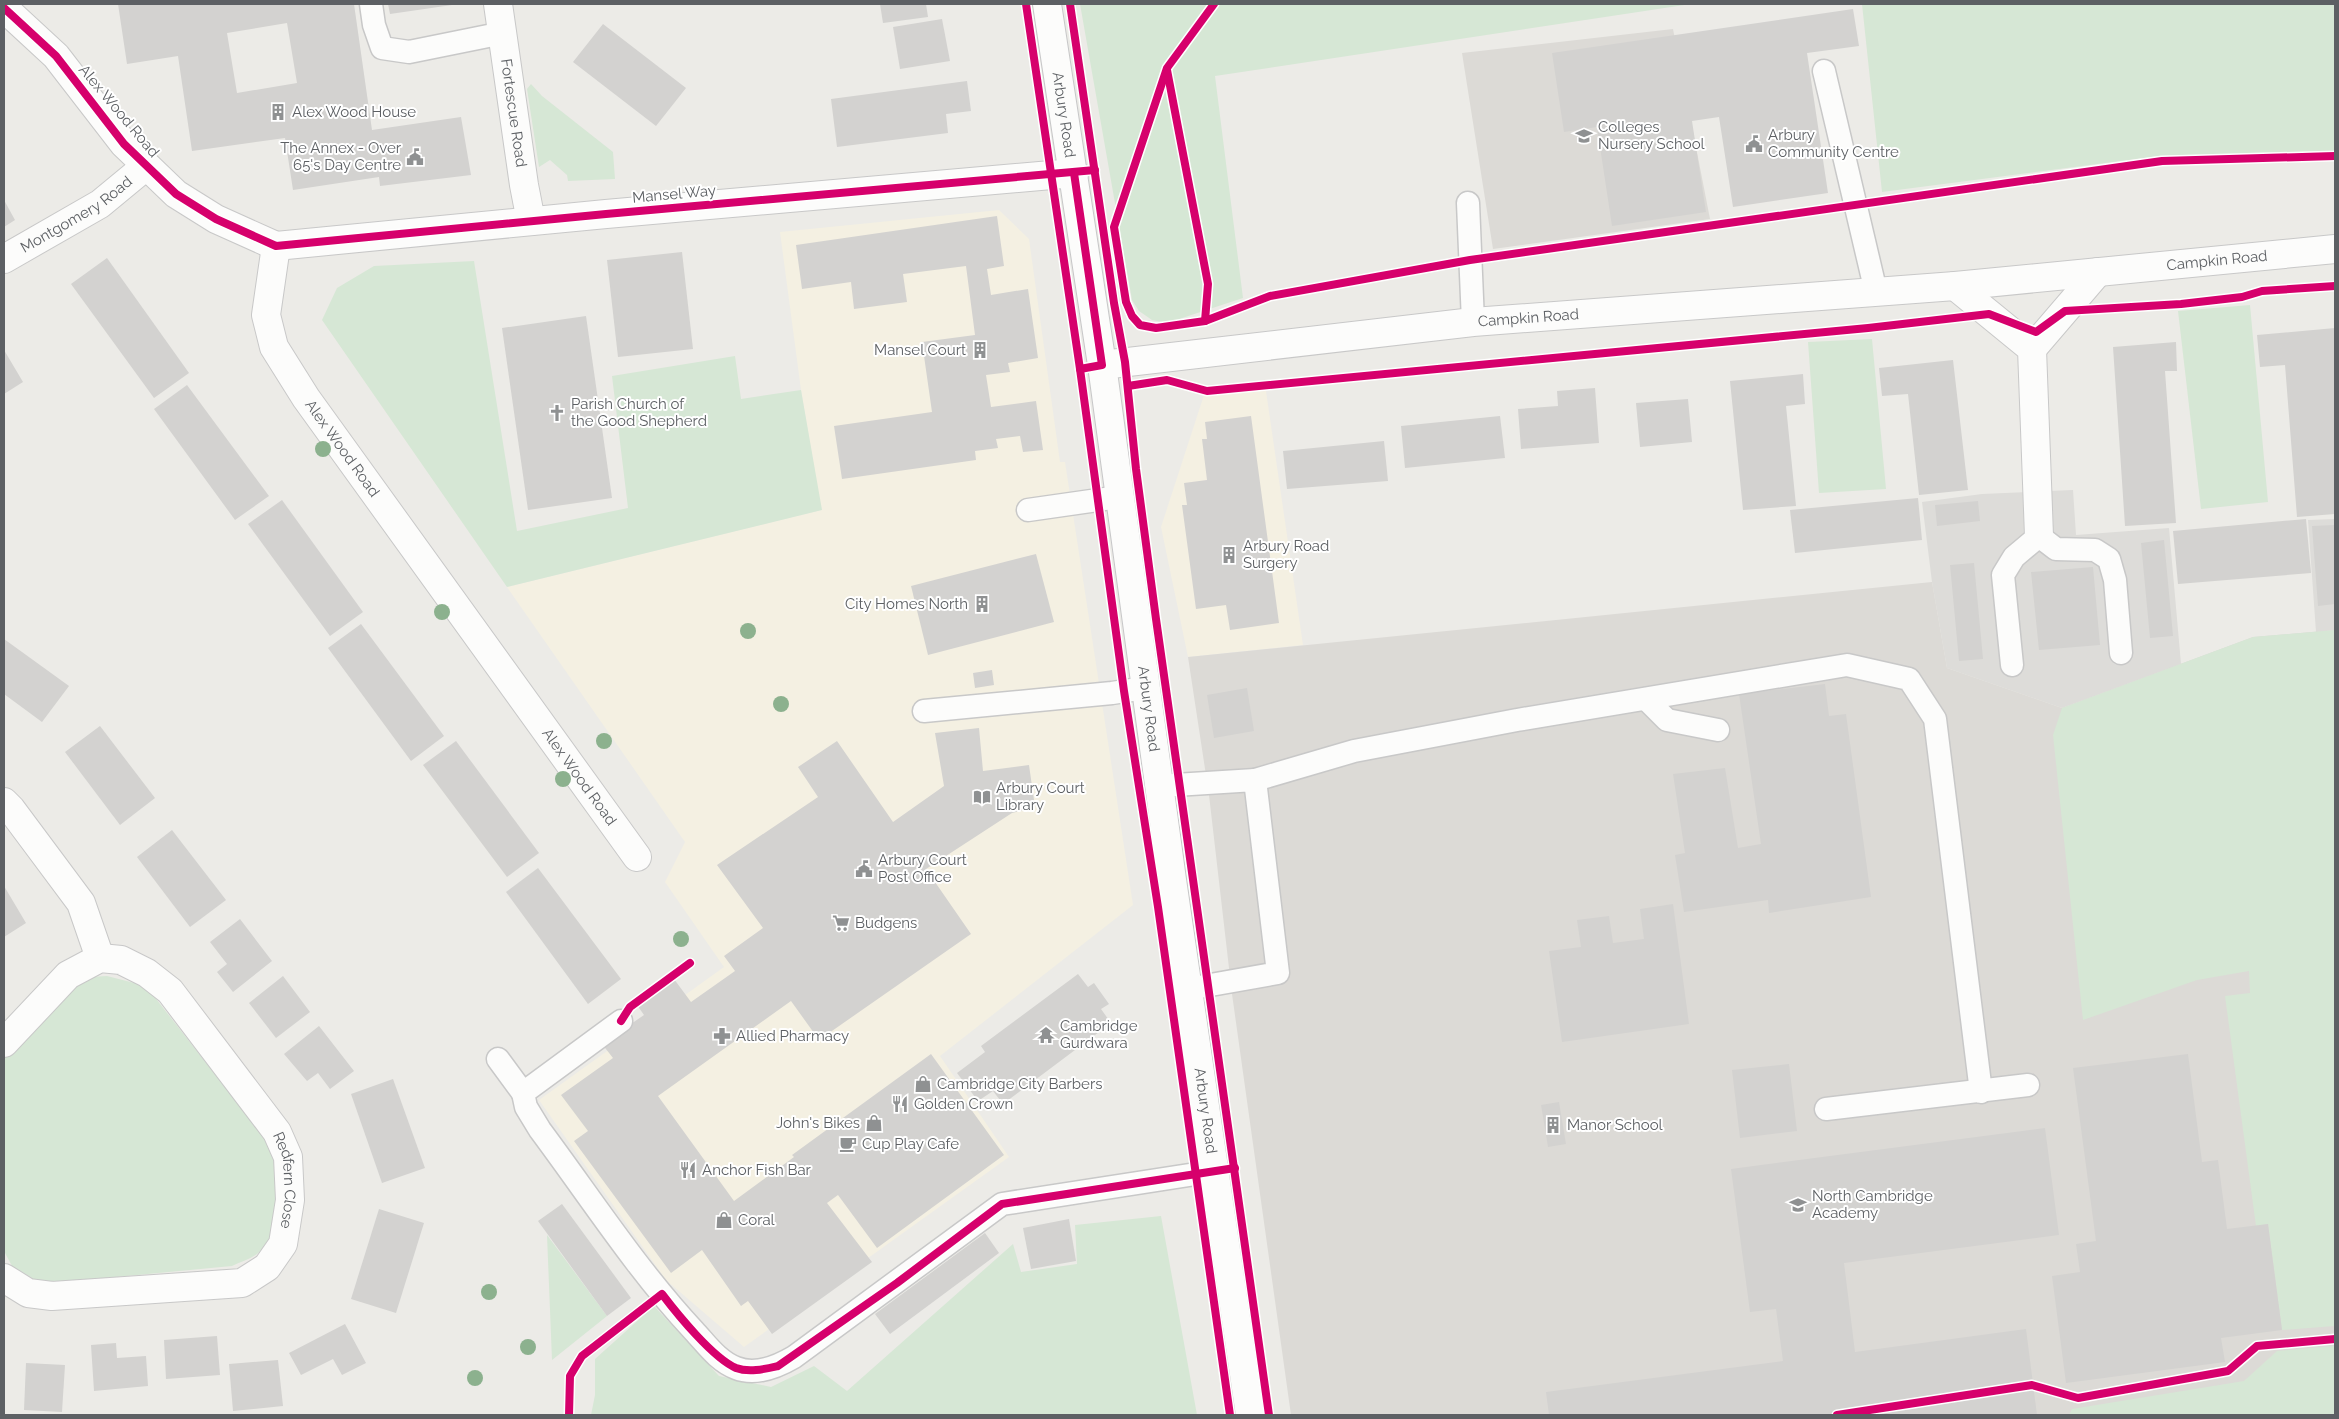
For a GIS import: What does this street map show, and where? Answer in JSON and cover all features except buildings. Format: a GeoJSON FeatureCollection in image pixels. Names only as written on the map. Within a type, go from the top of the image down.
{"type":"FeatureCollection","features":[{"type":"Feature","properties":{"kind":"street","name":"Fortescue Road"},"geometry":{"type":"LineString","coordinates":[[498,4],[524,185],[531,221]]}},
{"type":"Feature","properties":{"kind":"street","name":"Arbury Road"},"geometry":{"type":"LineString","coordinates":[[1047,4],[1102,365],[1145,688],[1250,1415]]}},
{"type":"Feature","properties":{"kind":"street","name":"Alex Wood Road"},"geometry":{"type":"LineString","coordinates":[[4,8],[56,56],[124,144],[176,194],[216,219],[276,246],[266,315],[274,347],[306,398],[637,857]]}},
{"type":"Feature","properties":{"kind":"street","name":"Montgomery Road"},"geometry":{"type":"LineString","coordinates":[[4,259],[100,204],[146,166]]}},
{"type":"Feature","properties":{"kind":"street","name":"Mansel Way"},"geometry":{"type":"LineString","coordinates":[[276,246],[531,221],[1074,173]]}},
{"type":"Feature","properties":{"kind":"street","name":"Campkin Road"},"geometry":{"type":"LineString","coordinates":[[1102,365],[1473,322],[1955,286],[2335,249]]}},
{"type":"Feature","properties":{"kind":"street"},"geometry":{"type":"LineString","coordinates":[[2039,536],[2032,349],[2098,272]]}},
{"type":"Feature","properties":{"kind":"street"},"geometry":{"type":"LineString","coordinates":[[1955,286],[2032,349]]}},
{"type":"Feature","properties":{"kind":"street"},"geometry":{"type":"LineString","coordinates":[[4,802],[81,903],[100,958],[68,975],[4,1043]]}},
{"type":"Feature","properties":{"kind":"street","name":"Redfern Close"},"geometry":{"type":"LineString","coordinates":[[4,1278],[28,1293],[52,1296],[242,1283],[267,1267],[284,1244],[290,1200],[288,1157],[278,1132],[170,991],[147,973],[121,960],[100,958]]}},
{"type":"Feature","properties":{"kind":"lane"},"geometry":{"type":"LineString","coordinates":[[371,4],[374,25],[382,48],[409,52],[503,33]]}},
{"type":"Feature","properties":{"kind":"lane"},"geometry":{"type":"LineString","coordinates":[[1824,71],[1876,292]]}},
{"type":"Feature","properties":{"kind":"lane"},"geometry":{"type":"LineString","coordinates":[[1468,203],[1473,322]]}},
{"type":"Feature","properties":{"kind":"lane"},"geometry":{"type":"LineString","coordinates":[[1028,510],[1119,497]]}},
{"type":"Feature","properties":{"kind":"lane"},"geometry":{"type":"LineString","coordinates":[[2012,665],[2003,575],[2014,556],[2039,536],[2056,549],[2095,550],[2108,559],[2115,580],[2121,653]]}},
{"type":"Feature","properties":{"kind":"lane"},"geometry":{"type":"LineString","coordinates":[[1159,786],[1255,780],[1354,751],[1517,720],[1847,665],[1909,679],[1936,719],[1981,1092]]}},
{"type":"Feature","properties":{"kind":"lane"},"geometry":{"type":"LineString","coordinates":[[924,711],[1112,693],[1145,688]]}},
{"type":"Feature","properties":{"kind":"lane"},"geometry":{"type":"LineString","coordinates":[[1646,699],[1667,720],[1718,730]]}},
{"type":"Feature","properties":{"kind":"lane"},"geometry":{"type":"LineString","coordinates":[[1188,989],[1278,973],[1255,780]]}},
{"type":"Feature","properties":{"kind":"lane"},"geometry":{"type":"LineString","coordinates":[[523,1093],[621,1021]]}},
{"type":"Feature","properties":{"kind":"lane"},"geometry":{"type":"LineString","coordinates":[[498,1059],[523,1093],[526,1107],[540,1130],[671,1307],[719,1359],[737,1369],[758,1371],[778,1366],[794,1357],[1002,1204],[1215,1171]]}},
{"type":"Feature","properties":{"kind":"lane"},"geometry":{"type":"LineString","coordinates":[[1826,1109],[2028,1085]]}},
{"type":"Feature","properties":{"kind":"shaded area","name":"Colleges Nursery School"},"geometry":{"type":"Polygon","coordinates":[[[1673,29],[1710,219],[1493,249],[1462,53],[1673,29]]]}},
{"type":"Feature","properties":{"kind":"shaded area"},"geometry":{"type":"Polygon","coordinates":[[[999,210],[1029,239],[1060,462],[1065,462],[1133,905],[940,1056],[1009,1157],[744,1347],[666,1280],[539,1100],[724,967],[665,882],[685,842],[507,587],[821,510],[801,390],[780,232],[999,210]]]}},
{"type":"Feature","properties":{"kind":"shaded area"},"geometry":{"type":"Polygon","coordinates":[[[1266,391],[1303,645],[1188,657],[1161,527],[1204,395],[1266,391]]]}},
{"type":"Feature","properties":{"kind":"shaded area"},"geometry":{"type":"Polygon","coordinates":[[[2073,490],[2076,535],[2169,528],[2181,664],[2062,708],[1947,668],[1932,582],[1922,502],[1982,494],[2073,490]]]}},
{"type":"Feature","properties":{"kind":"shaded area"},"geometry":{"type":"Polygon","coordinates":[[[2335,519],[2335,630],[2316,632],[2308,520],[2335,519]]]}},
{"type":"Feature","properties":{"kind":"shaded area","name":"North Cambridge Academy"},"geometry":{"type":"Polygon","coordinates":[[[1932,582],[1947,668],[2062,708],[2253,637],[2335,630],[2335,1415],[1291,1415],[1232,994],[1209,795],[1188,657],[1932,582]]]}},
{"type":"Feature","properties":{"kind":"green space"},"geometry":{"type":"Polygon","coordinates":[[[1080,4],[1691,4],[1215,76],[1243,298],[1167,323],[1152,320],[1139,311],[1132,300],[1080,4]]]}},
{"type":"Feature","properties":{"kind":"green space"},"geometry":{"type":"Polygon","coordinates":[[[1862,4],[2335,4],[2335,151],[2159,156],[1882,192],[1862,4]]]}},
{"type":"Feature","properties":{"kind":"green space"},"geometry":{"type":"Polygon","coordinates":[[[531,84],[542,96],[613,152],[615,179],[568,181],[567,175],[550,160],[539,167],[527,89],[531,84]]]}},
{"type":"Feature","properties":{"kind":"green space"},"geometry":{"type":"Polygon","coordinates":[[[474,261],[517,531],[628,508],[612,376],[735,356],[741,399],[801,390],[822,510],[507,587],[322,320],[337,288],[374,266],[474,261]]]}},
{"type":"Feature","properties":{"kind":"green space"},"geometry":{"type":"Polygon","coordinates":[[[2250,305],[2268,502],[2201,509],[2178,311],[2250,305]]]}},
{"type":"Feature","properties":{"kind":"green space"},"geometry":{"type":"Polygon","coordinates":[[[1872,339],[1886,489],[1819,493],[1808,342],[1872,339]]]}},
{"type":"Feature","properties":{"kind":"green space"},"geometry":{"type":"Polygon","coordinates":[[[2335,630],[2335,1326],[2282,1330],[2268,1224],[2256,1226],[2225,996],[2250,993],[2249,971],[2197,980],[2083,1020],[2053,735],[2062,708],[2253,637],[2335,630]]]}},
{"type":"Feature","properties":{"kind":"green space"},"geometry":{"type":"Polygon","coordinates":[[[107,976],[146,986],[271,1146],[276,1173],[277,1218],[267,1244],[257,1254],[232,1266],[42,1284],[12,1266],[4,1251],[4,1059],[74,985],[90,977],[107,976]]]}},
{"type":"Feature","properties":{"kind":"green space"},"geometry":{"type":"Polygon","coordinates":[[[1161,1216],[1197,1415],[591,1415],[595,1395],[595,1359],[654,1306],[719,1376],[771,1387],[814,1366],[847,1391],[1013,1244],[1021,1272],[1077,1264],[1075,1225],[1161,1216]]]}},
{"type":"Feature","properties":{"kind":"green space"},"geometry":{"type":"Polygon","coordinates":[[[547,1235],[607,1316],[552,1360],[547,1235]]]}},
{"type":"Feature","properties":{"kind":"green space"},"geometry":{"type":"Polygon","coordinates":[[[2335,1346],[2335,1415],[2069,1415],[2072,1409],[2244,1381],[2277,1351],[2335,1346]]]}},
{"type":"Feature","properties":{"kind":"cycle path"},"geometry":{"type":"LineString","coordinates":[[1026,4],[1230,1415]]}},
{"type":"Feature","properties":{"kind":"cycle path"},"geometry":{"type":"LineString","coordinates":[[1070,4],[1114,303],[1125,362],[1136,469],[1156,619],[1269,1415]]}},
{"type":"Feature","properties":{"kind":"cycle path"},"geometry":{"type":"LineString","coordinates":[[1214,4],[1167,68],[1114,227],[1126,302],[1132,316],[1140,325],[1156,328],[1205,321],[1270,296],[1470,260],[2162,161],[2335,156]]}},
{"type":"Feature","properties":{"kind":"cycle path"},"geometry":{"type":"LineString","coordinates":[[4,8],[56,56],[124,144],[176,194],[216,219],[276,246],[1095,170]]}},
{"type":"Feature","properties":{"kind":"cycle path"},"geometry":{"type":"LineString","coordinates":[[1167,70],[1208,284],[1205,321]]}},
{"type":"Feature","properties":{"kind":"cycle path"},"geometry":{"type":"LineString","coordinates":[[1074,173],[1102,365],[1080,369]]}},
{"type":"Feature","properties":{"kind":"cycle path"},"geometry":{"type":"LineString","coordinates":[[1128,386],[1167,380],[1207,391],[1868,328],[1989,314],[2036,332],[2065,311],[2181,304],[2242,297],[2262,291],[2335,286]]}},
{"type":"Feature","properties":{"kind":"cycle path"},"geometry":{"type":"LineString","coordinates":[[621,1021],[630,1007],[690,963]]}},
{"type":"Feature","properties":{"kind":"cycle path"},"geometry":{"type":"LineString","coordinates":[[569,1415],[570,1376],[582,1356],[662,1294],[696,1335],[727,1363],[736,1368],[746,1370],[778,1366],[897,1283],[1002,1204],[1235,1168]]}},
{"type":"Feature","properties":{"kind":"cycle path"},"geometry":{"type":"LineString","coordinates":[[1837,1415],[2032,1385],[2078,1398],[2228,1371],[2257,1346],[2335,1339]]}},
{"type":"Feature","properties":{"kind":"place","name":"Alex Wood House"},"geometry":{"type":"Point","coordinates":[278,112]}},
{"type":"Feature","properties":{"kind":"place","name":"Colleges Nursery School"},"geometry":{"type":"Point","coordinates":[1584,136]}},
{"type":"Feature","properties":{"kind":"place","name":"Arbury Community Centre"},"geometry":{"type":"Point","coordinates":[1754,144]}},
{"type":"Feature","properties":{"kind":"place","name":"The Annex - Over 65's Day Centre"},"geometry":{"type":"Point","coordinates":[415,157]}},
{"type":"Feature","properties":{"kind":"place","name":"Mansel Court"},"geometry":{"type":"Point","coordinates":[980,350]}},
{"type":"Feature","properties":{"kind":"place","name":"Parish Church of the Good Shepherd"},"geometry":{"type":"Point","coordinates":[557,413]}},
{"type":"Feature","properties":{"kind":"place","name":"Arbury Road Surgery"},"geometry":{"type":"Point","coordinates":[1229,555]}},
{"type":"Feature","properties":{"kind":"place","name":"City Homes North"},"geometry":{"type":"Point","coordinates":[982,604]}},
{"type":"Feature","properties":{"kind":"place","name":"Arbury Court Library"},"geometry":{"type":"Point","coordinates":[982,797]}},
{"type":"Feature","properties":{"kind":"place","name":"Arbury Court Post Office"},"geometry":{"type":"Point","coordinates":[864,869]}},
{"type":"Feature","properties":{"kind":"place","name":"Budgens"},"geometry":{"type":"Point","coordinates":[841,923]}},
{"type":"Feature","properties":{"kind":"place","name":"Cambridge Gurdwara"},"geometry":{"type":"Point","coordinates":[1046,1035]}},
{"type":"Feature","properties":{"kind":"place","name":"Allied Pharmacy"},"geometry":{"type":"Point","coordinates":[722,1036]}},
{"type":"Feature","properties":{"kind":"place","name":"Cambridge City Barbers"},"geometry":{"type":"Point","coordinates":[923,1084]}},
{"type":"Feature","properties":{"kind":"place","name":"Golden Crown"},"geometry":{"type":"Point","coordinates":[900,1104]}},
{"type":"Feature","properties":{"kind":"place","name":"John's Bikes"},"geometry":{"type":"Point","coordinates":[874,1123]}},
{"type":"Feature","properties":{"kind":"place","name":"Manor School"},"geometry":{"type":"Point","coordinates":[1553,1125]}},
{"type":"Feature","properties":{"kind":"place","name":"Cup Play Cafe"},"geometry":{"type":"Point","coordinates":[848,1144]}},
{"type":"Feature","properties":{"kind":"place","name":"Anchor Fish Bar"},"geometry":{"type":"Point","coordinates":[688,1170]}},
{"type":"Feature","properties":{"kind":"place","name":"North Cambridge Academy"},"geometry":{"type":"Point","coordinates":[1798,1205]}},
{"type":"Feature","properties":{"kind":"place","name":"Coral"},"geometry":{"type":"Point","coordinates":[724,1220]}}]}
